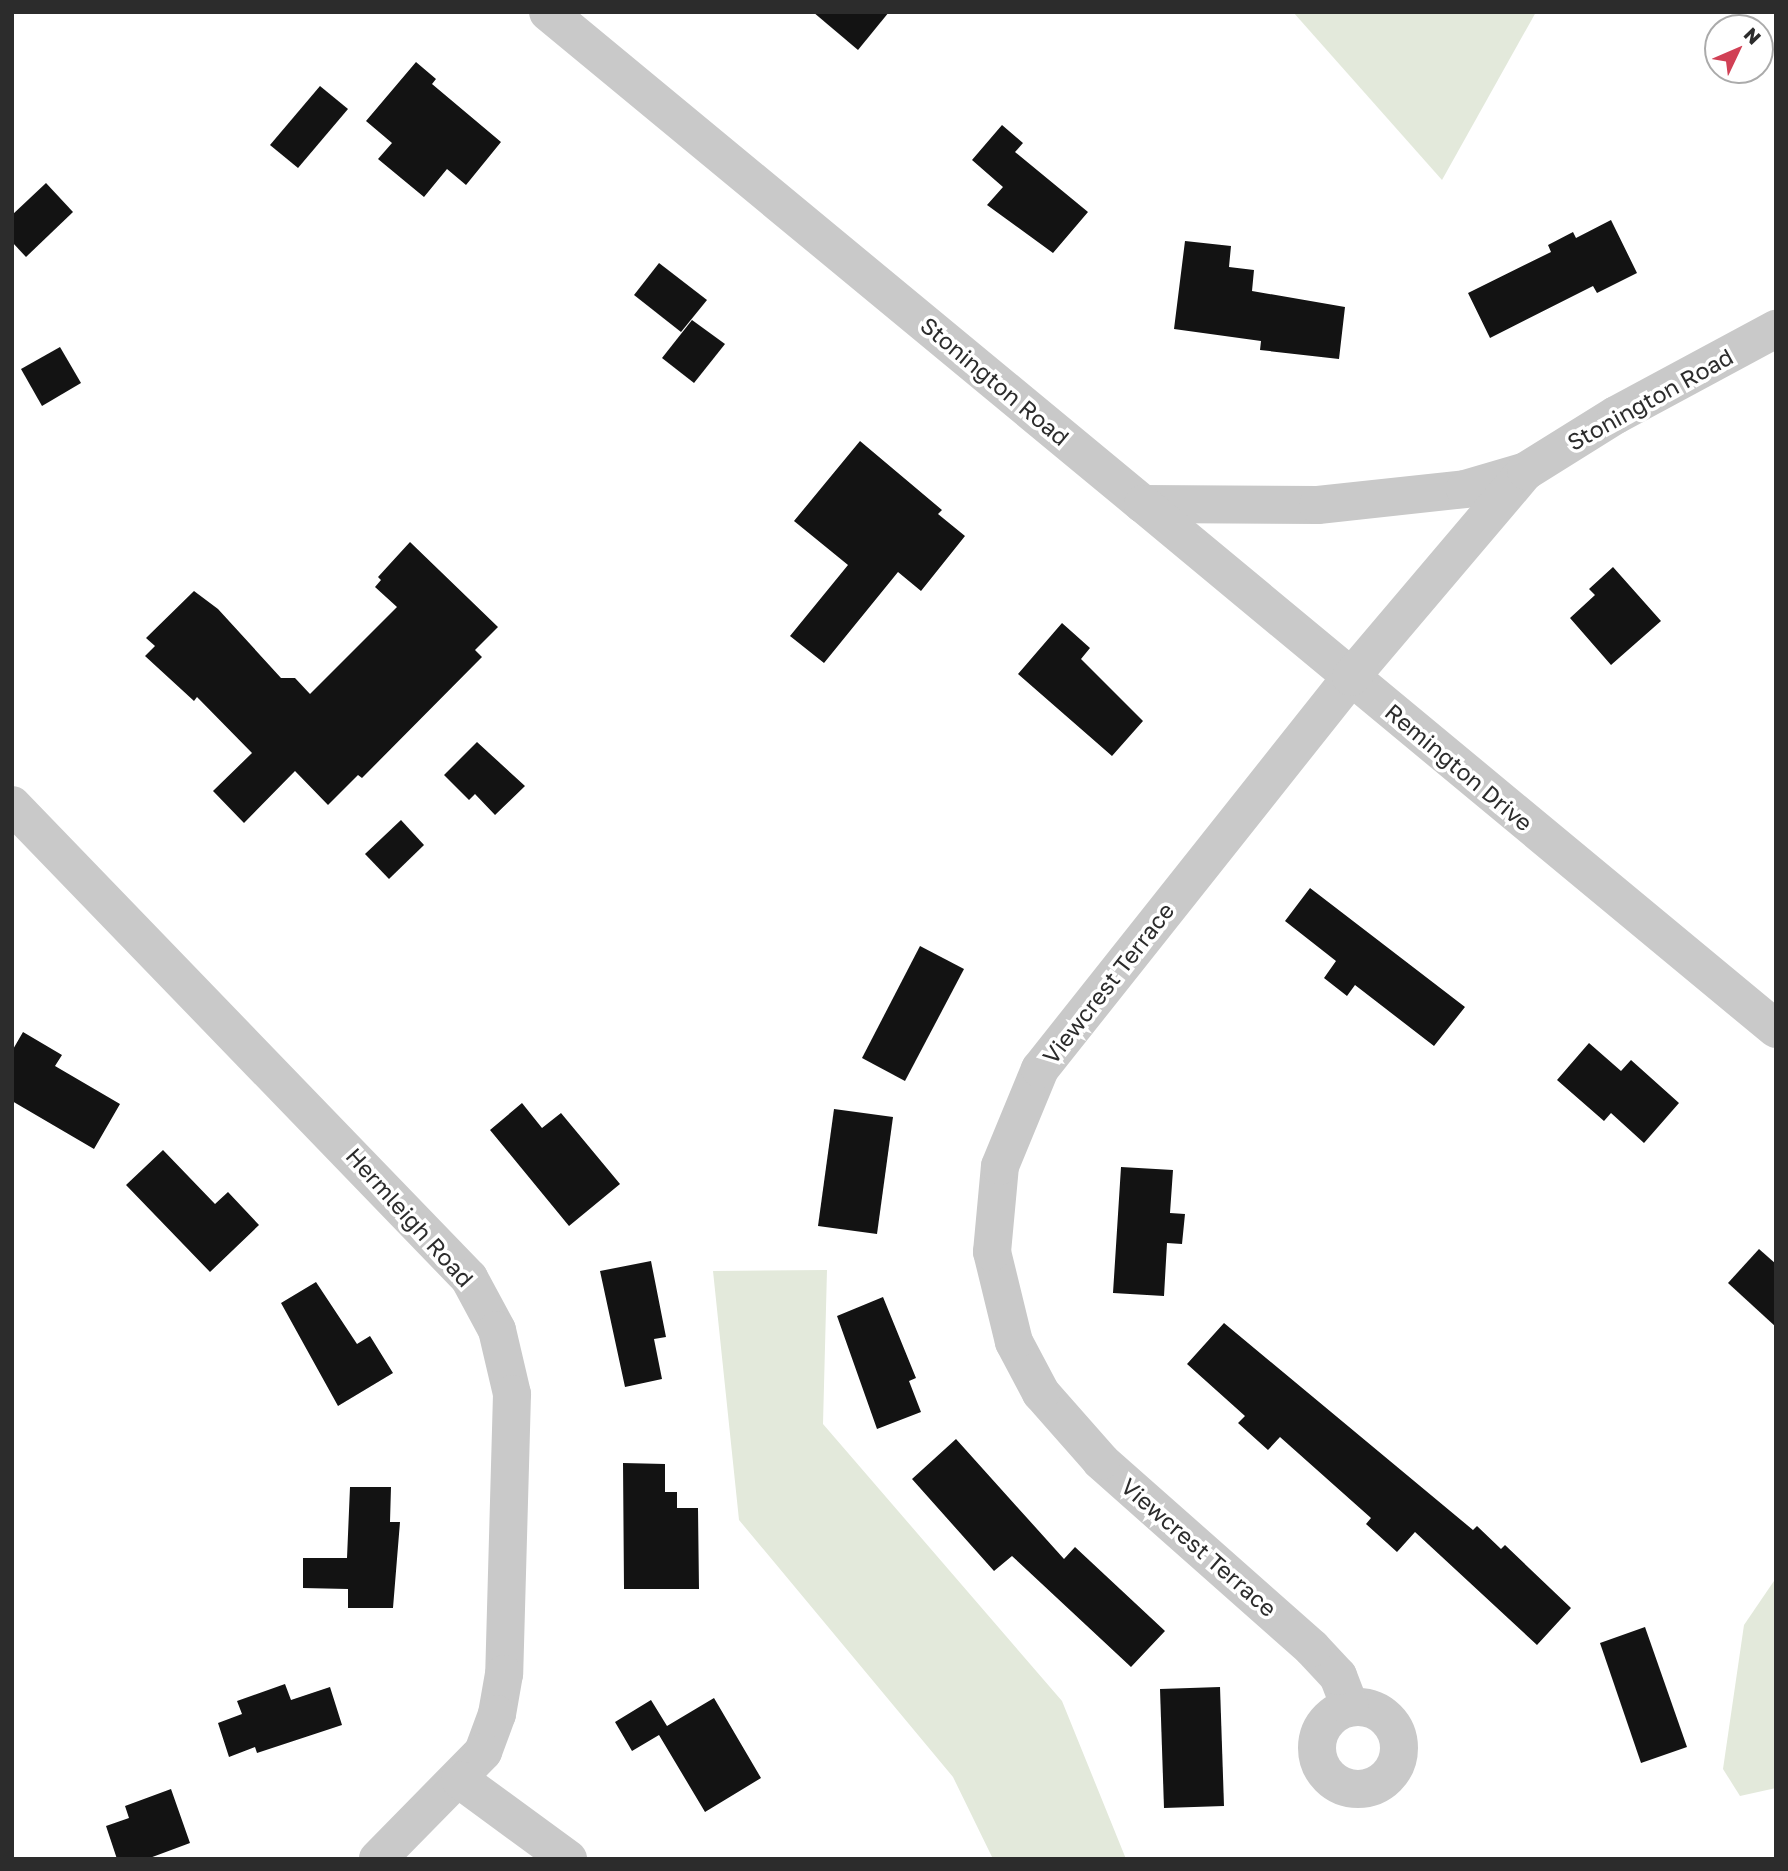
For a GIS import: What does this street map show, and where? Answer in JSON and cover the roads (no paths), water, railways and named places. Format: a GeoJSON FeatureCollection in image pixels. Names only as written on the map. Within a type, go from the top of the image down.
{"type":"FeatureCollection","features":[{"type":"Feature","properties":{"kind":"street","name":"Stonington Road"},"geometry":{"type":"LineString","coordinates":[[548,12],[1143,504],[1318,505],[1465,489],[1526,471],[1776,329]]}},
{"type":"Feature","properties":{"kind":"street","name":"Stonington Road"},"geometry":{"type":"LineString","coordinates":[[1351,677],[1526,471]]}},
{"type":"Feature","properties":{"kind":"street","name":"Remington Drive"},"geometry":{"type":"LineString","coordinates":[[1143,504],[1776,1029]]}},
{"type":"Feature","properties":{"kind":"street","name":"Viewcrest Terrace"},"geometry":{"type":"LineString","coordinates":[[1350,1707],[1338,1676],[1312,1648],[1101,1461],[1041,1393],[1014,1342],[992,1252],[1000,1166],[1040,1069],[1351,677]]}},
{"type":"Feature","properties":{"kind":"street","name":"Hermleigh Road"},"geometry":{"type":"LineString","coordinates":[[12,805],[359,1160],[485,1301],[512,1394],[504,1674],[483,1752],[460,1780],[378,1859]]}},
{"type":"Feature","properties":{"kind":"street"},"geometry":{"type":"LineString","coordinates":[[460,1780],[568,1859]]}}]}
